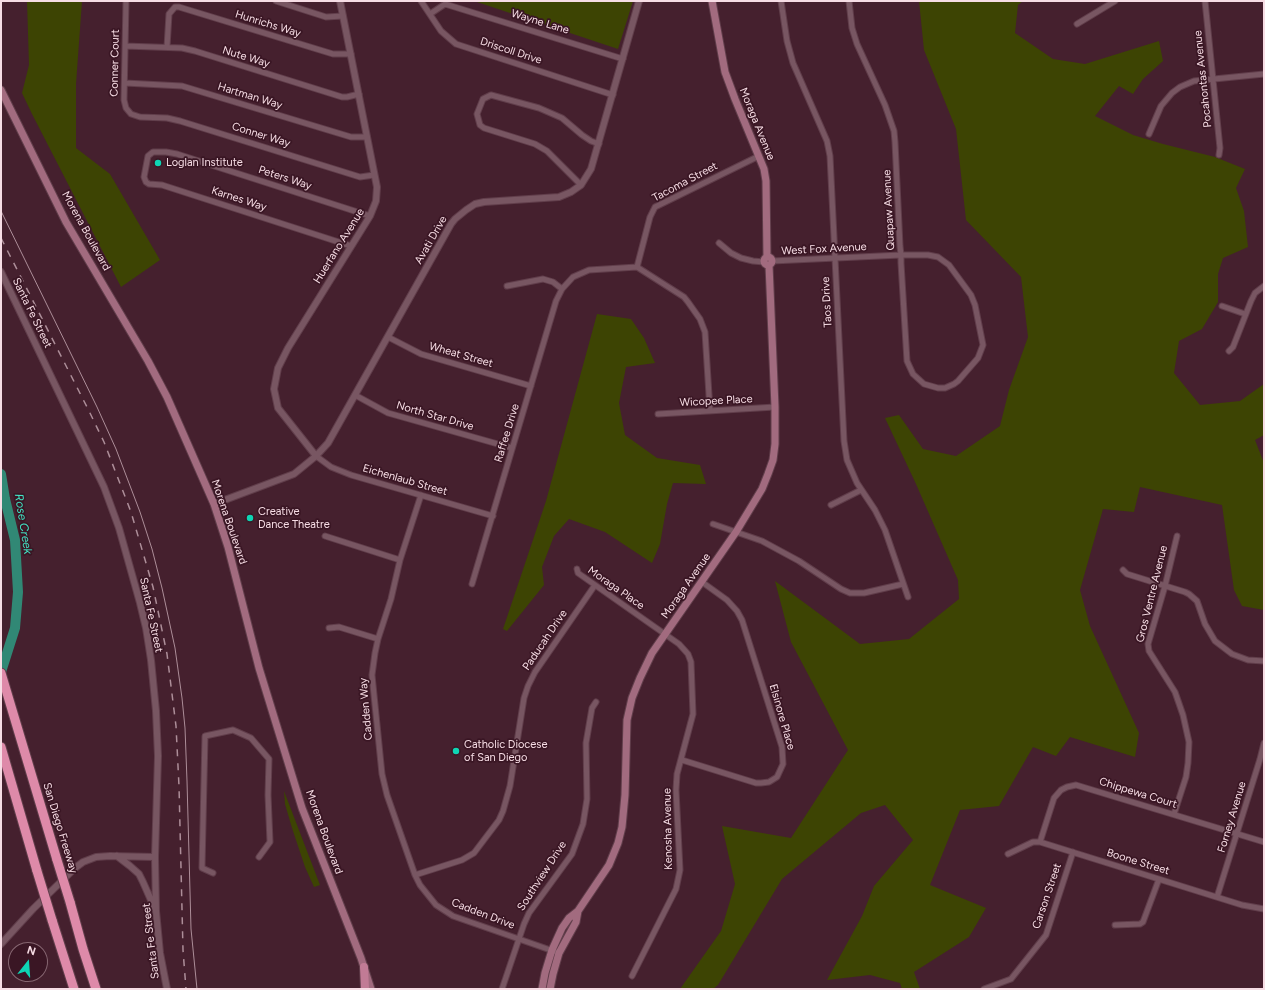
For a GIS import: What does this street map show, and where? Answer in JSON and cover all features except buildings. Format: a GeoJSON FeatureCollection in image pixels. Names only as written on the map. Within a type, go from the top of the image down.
{"type":"FeatureCollection","features":[{"type":"Feature","properties":{"kind":"highway","name":"San Diego Freeway"},"geometry":{"type":"LineString","coordinates":[[1,673],[96,989]]}},
{"type":"Feature","properties":{"kind":"highway"},"geometry":{"type":"LineString","coordinates":[[1,747],[37,871],[74,989]]}},
{"type":"Feature","properties":{"kind":"main road","name":"Moraga Avenue"},"geometry":{"type":"LineString","coordinates":[[542,989],[552,950],[562,928],[569,918],[578,911],[609,865],[618,843],[622,827],[625,795],[627,720],[632,698],[640,678],[652,653],[736,532],[762,489],[773,460],[775,444],[775,407],[766,181],[764,169],[725,72],[712,1]]}},
{"type":"Feature","properties":{"kind":"main road","name":"Morena Boulevard"},"geometry":{"type":"LineString","coordinates":[[1,90],[66,222],[167,396],[214,504],[228,547],[259,668],[301,804],[364,966],[371,989]]}},
{"type":"Feature","properties":{"kind":"main road","name":"Moraga Avenue"},"geometry":{"type":"LineString","coordinates":[[550,989],[560,953],[576,922],[578,911]]}},
{"type":"Feature","properties":{"kind":"main road"},"geometry":{"type":"LineString","coordinates":[[364,966],[365,989]]}},
{"type":"Feature","properties":{"kind":"street","name":"Conner Court"},"geometry":{"type":"LineString","coordinates":[[126,1],[124,100],[126,108],[131,114],[140,117]]}},
{"type":"Feature","properties":{"kind":"street"},"geometry":{"type":"LineString","coordinates":[[276,1],[326,17],[343,16]]}},
{"type":"Feature","properties":{"kind":"street","name":"Huerfano Avenue"},"geometry":{"type":"LineString","coordinates":[[316,456],[278,408],[274,389],[278,368],[288,348],[370,216],[376,201],[377,187],[340,1]]}},
{"type":"Feature","properties":{"kind":"street","name":"Driscoll Drive"},"geometry":{"type":"LineString","coordinates":[[421,1],[441,31],[456,44],[613,95]]}},
{"type":"Feature","properties":{"kind":"street","name":"Avati Drive"},"geometry":{"type":"LineString","coordinates":[[214,504],[294,474],[316,456],[328,443],[451,224],[466,210],[475,204],[484,202],[559,197],[571,192],[581,185],[592,169],[639,1]]}},
{"type":"Feature","properties":{"kind":"street","name":"Taos Drive"},"geometry":{"type":"LineString","coordinates":[[781,1],[787,41],[793,63],[827,141],[830,156],[844,441],[847,460],[857,483],[886,530],[908,597]]}},
{"type":"Feature","properties":{"kind":"street","name":"Quapaw Avenue"},"geometry":{"type":"LineString","coordinates":[[849,1],[852,28],[857,44],[885,105],[894,131],[907,361],[913,374],[924,384],[938,388],[945,388],[958,381]]}},
{"type":"Feature","properties":{"kind":"street"},"geometry":{"type":"LineString","coordinates":[[1077,24],[1115,1]]}},
{"type":"Feature","properties":{"kind":"street","name":"Pocahontas Avenue"},"geometry":{"type":"LineString","coordinates":[[1204,1],[1220,148],[1219,155]]}},
{"type":"Feature","properties":{"kind":"street","name":"Wayne Lane"},"geometry":{"type":"LineString","coordinates":[[430,14],[445,4],[623,59]]}},
{"type":"Feature","properties":{"kind":"street","name":"Hunrichs Way"},"geometry":{"type":"LineString","coordinates":[[167,48],[169,14],[174,7],[179,7],[333,54],[351,54]]}},
{"type":"Feature","properties":{"kind":"street","name":"Nute Way"},"geometry":{"type":"LineString","coordinates":[[125,46],[182,48],[342,97],[359,94]]}},
{"type":"Feature","properties":{"kind":"street"},"geometry":{"type":"LineString","coordinates":[[1149,134],[1161,106],[1172,93],[1180,87],[1194,81],[1264,74]]}},
{"type":"Feature","properties":{"kind":"street","name":"Hartman Way"},"geometry":{"type":"LineString","coordinates":[[125,83],[182,86],[351,137],[367,137]]}},
{"type":"Feature","properties":{"kind":"street"},"geometry":{"type":"LineString","coordinates":[[581,185],[547,151],[535,144],[484,128],[480,125],[477,114],[483,99],[491,95],[539,108],[562,118],[582,135],[599,144]]}},
{"type":"Feature","properties":{"kind":"street","name":"Conner Way"},"geometry":{"type":"LineString","coordinates":[[140,117],[167,118],[180,121],[360,177],[374,175]]}},
{"type":"Feature","properties":{"kind":"street","name":"Peters Way"},"geometry":{"type":"LineString","coordinates":[[148,156],[153,152],[177,154],[370,216]]}},
{"type":"Feature","properties":{"kind":"street","name":"Karnes Way"},"geometry":{"type":"LineString","coordinates":[[148,156],[144,177],[146,182],[149,184],[162,185],[351,246]]}},
{"type":"Feature","properties":{"kind":"street","name":"Tacoma Street"},"geometry":{"type":"LineString","coordinates":[[637,267],[650,217],[655,207],[758,156]]}},
{"type":"Feature","properties":{"kind":"street","name":"West Fox Avenue"},"geometry":{"type":"LineString","coordinates":[[719,244],[741,258],[753,261],[901,255],[928,255],[938,257],[949,265],[970,295],[975,305],[983,345],[978,358],[958,381]]}},
{"type":"Feature","properties":{"kind":"street"},"geometry":{"type":"LineString","coordinates":[[508,286],[543,280],[553,282],[562,289],[573,277],[589,270],[637,267],[684,297],[700,319],[705,332],[710,411]]}},
{"type":"Feature","properties":{"kind":"street","name":"Santa Fe Street"},"geometry":{"type":"LineString","coordinates":[[1,272],[104,487],[119,528],[140,603],[151,660],[156,711],[158,756],[155,857],[156,911],[160,953],[167,989]]}},
{"type":"Feature","properties":{"kind":"street"},"geometry":{"type":"LineString","coordinates":[[1229,351],[1233,347],[1245,314],[1255,293],[1264,286]]}},
{"type":"Feature","properties":{"kind":"street","name":"Raffee Drive"},"geometry":{"type":"LineString","coordinates":[[472,584],[556,301],[562,289]]}},
{"type":"Feature","properties":{"kind":"street"},"geometry":{"type":"LineString","coordinates":[[1222,306],[1245,314]]}},
{"type":"Feature","properties":{"kind":"street","name":"Wheat Street"},"geometry":{"type":"LineString","coordinates":[[388,337],[421,354],[531,386]]}},
{"type":"Feature","properties":{"kind":"street","name":"North Star Drive"},"geometry":{"type":"LineString","coordinates":[[355,395],[388,413],[512,448]]}},
{"type":"Feature","properties":{"kind":"street","name":"Wicopee Place"},"geometry":{"type":"LineString","coordinates":[[658,414],[775,407]]}},
{"type":"Feature","properties":{"kind":"street","name":"Eichenlaub Street"},"geometry":{"type":"LineString","coordinates":[[316,456],[331,467],[351,475],[493,516]]}},
{"type":"Feature","properties":{"kind":"street"},"geometry":{"type":"LineString","coordinates":[[831,505],[861,490]]}},
{"type":"Feature","properties":{"kind":"street","name":"Cadden Way"},"geometry":{"type":"LineString","coordinates":[[415,875],[387,795],[382,774],[372,675],[378,639],[391,599],[400,560],[421,495]]}},
{"type":"Feature","properties":{"kind":"street"},"geometry":{"type":"LineString","coordinates":[[713,524],[762,541],[799,560],[841,589],[850,593],[864,593],[903,584]]}},
{"type":"Feature","properties":{"kind":"street"},"geometry":{"type":"LineString","coordinates":[[325,536],[400,560]]}},
{"type":"Feature","properties":{"kind":"street","name":"Gros Ventre Avenue"},"geometry":{"type":"LineString","coordinates":[[1174,814],[1186,777],[1188,742],[1184,716],[1175,692],[1148,651],[1148,644],[1165,586],[1177,536]]}},
{"type":"Feature","properties":{"kind":"street","name":"Moraga Place"},"geometry":{"type":"LineString","coordinates":[[577,569],[578,573],[666,634]]}},
{"type":"Feature","properties":{"kind":"street"},"geometry":{"type":"LineString","coordinates":[[1122,570],[1127,574],[1185,592],[1197,602],[1205,624],[1215,641],[1232,654],[1248,660],[1264,661]]}},
{"type":"Feature","properties":{"kind":"street","name":"Elsinore Place"},"geometry":{"type":"LineString","coordinates":[[682,760],[756,783],[770,782],[777,777],[783,764],[782,747],[742,620],[737,611],[727,600],[702,582]]}},
{"type":"Feature","properties":{"kind":"street","name":"Paducah Drive"},"geometry":{"type":"LineString","coordinates":[[415,875],[462,860],[474,853],[499,820],[503,812],[510,786],[524,698],[528,686],[535,672],[595,585]]}},
{"type":"Feature","properties":{"kind":"street"},"geometry":{"type":"LineString","coordinates":[[329,628],[339,627],[378,639]]}},
{"type":"Feature","properties":{"kind":"street","name":"Kenosha Avenue"},"geometry":{"type":"LineString","coordinates":[[632,976],[676,889],[680,870],[676,790],[677,774],[682,760],[693,714],[691,662],[688,654],[679,644],[666,634]]}},
{"type":"Feature","properties":{"kind":"street","name":"Southview Drive"},"geometry":{"type":"LineString","coordinates":[[502,989],[529,913],[572,854],[583,824],[587,799],[586,743],[592,708],[596,702]]}},
{"type":"Feature","properties":{"kind":"street"},"geometry":{"type":"LineString","coordinates":[[213,873],[202,868],[205,736],[232,730],[251,738],[269,759],[268,795],[270,842],[259,857]]}},
{"type":"Feature","properties":{"kind":"street","name":"Forney Avenue"},"geometry":{"type":"LineString","coordinates":[[1217,897],[1264,743]]}},
{"type":"Feature","properties":{"kind":"street","name":"Chippewa Court"},"geometry":{"type":"LineString","coordinates":[[1040,842],[1054,798],[1061,790],[1076,785],[1264,842]]}},
{"type":"Feature","properties":{"kind":"street"},"geometry":{"type":"LineString","coordinates":[[1008,854],[1033,842],[1040,842]]}},
{"type":"Feature","properties":{"kind":"street","name":"Boone Street"},"geometry":{"type":"LineString","coordinates":[[1040,842],[1242,905],[1264,909]]}},
{"type":"Feature","properties":{"kind":"street","name":"Carson Street"},"geometry":{"type":"LineString","coordinates":[[984,989],[1010,978],[1046,934],[1073,852]]}},
{"type":"Feature","properties":{"kind":"street"},"geometry":{"type":"LineString","coordinates":[[116,856],[139,874],[156,911]]}},
{"type":"Feature","properties":{"kind":"street"},"geometry":{"type":"LineString","coordinates":[[1,944],[33,909],[83,862],[96,857],[155,857]]}},
{"type":"Feature","properties":{"kind":"street","name":"Cadden Drive"},"geometry":{"type":"LineString","coordinates":[[415,875],[420,885],[436,905],[453,916],[560,953]]}},
{"type":"Feature","properties":{"kind":"street"},"geometry":{"type":"LineString","coordinates":[[1115,925],[1140,924],[1143,922],[1159,879]]}},
{"type":"Feature","properties":{"kind":"green space"},"geometry":{"type":"Polygon","coordinates":[[[27,1],[82,1],[76,84],[76,148],[110,174],[160,260],[121,287],[22,93],[29,65],[27,1]]]}},
{"type":"Feature","properties":{"kind":"green space"},"geometry":{"type":"Polygon","coordinates":[[[474,1],[633,1],[618,49],[474,1]]]}},
{"type":"Feature","properties":{"kind":"green space"},"geometry":{"type":"Polygon","coordinates":[[[919,1],[1023,1],[1018,5],[1015,33],[1053,59],[1085,64],[1159,41],[1163,61],[1143,79],[1133,94],[1119,86],[1095,116],[1133,135],[1215,157],[1245,169],[1236,188],[1244,211],[1248,247],[1223,258],[1218,274],[1218,302],[1202,329],[1179,341],[1174,373],[1200,405],[1240,401],[1264,384],[1264,435],[1255,440],[1264,463],[1264,610],[1242,606],[1234,590],[1222,505],[1140,487],[1134,512],[1103,509],[1080,590],[1090,626],[1139,733],[1135,757],[1070,737],[1056,756],[1033,747],[999,806],[960,810],[930,885],[986,908],[969,937],[914,972],[920,989],[902,989],[900,983],[870,975],[827,980],[862,916],[874,886],[913,840],[885,805],[861,813],[782,879],[718,985],[713,989],[680,989],[721,931],[735,884],[722,826],[791,838],[848,750],[791,642],[775,581],[860,644],[909,639],[959,599],[958,580],[885,418],[899,415],[923,449],[956,456],[1000,426],[1009,390],[1028,337],[1021,277],[966,220],[956,129],[924,50],[919,1]]]}},
{"type":"Feature","properties":{"kind":"green space"},"geometry":{"type":"Polygon","coordinates":[[[597,314],[631,319],[644,338],[655,363],[626,367],[619,403],[625,435],[657,458],[700,465],[706,484],[673,483],[667,504],[660,544],[652,563],[605,532],[569,519],[554,536],[542,567],[544,585],[507,631],[503,629],[546,501],[597,314]]]}},
{"type":"Feature","properties":{"kind":"green space"},"geometry":{"type":"Polygon","coordinates":[[[284,791],[320,885],[314,887],[305,867],[285,804],[284,791]]]}},
{"type":"Feature","properties":{"kind":"waterway","name":"Rose Creek"},"geometry":{"type":"LineString","coordinates":[[1,474],[5,499],[15,540],[18,592],[15,628],[1,672]]}},
{"type":"Feature","properties":{"kind":"tram line"},"geometry":{"type":"LineString","coordinates":[[1,211],[116,449],[140,512],[152,549],[162,588],[175,648],[185,728],[191,929],[197,989]]}},
{"type":"Feature","properties":{"kind":"railway"},"geometry":{"type":"LineString","coordinates":[[1,238],[104,442],[131,512],[153,587],[167,654],[176,726],[183,950],[186,989]]}},
{"type":"Feature","properties":{"kind":"place","name":"Loglan Institute"},"geometry":{"type":"Point","coordinates":[158,163]}},
{"type":"Feature","properties":{"kind":"place","name":"Creative Dance Theatre"},"geometry":{"type":"Point","coordinates":[250,518]}},
{"type":"Feature","properties":{"kind":"place","name":"Catholic Diocese of San Diego"},"geometry":{"type":"Point","coordinates":[456,751]}}]}
